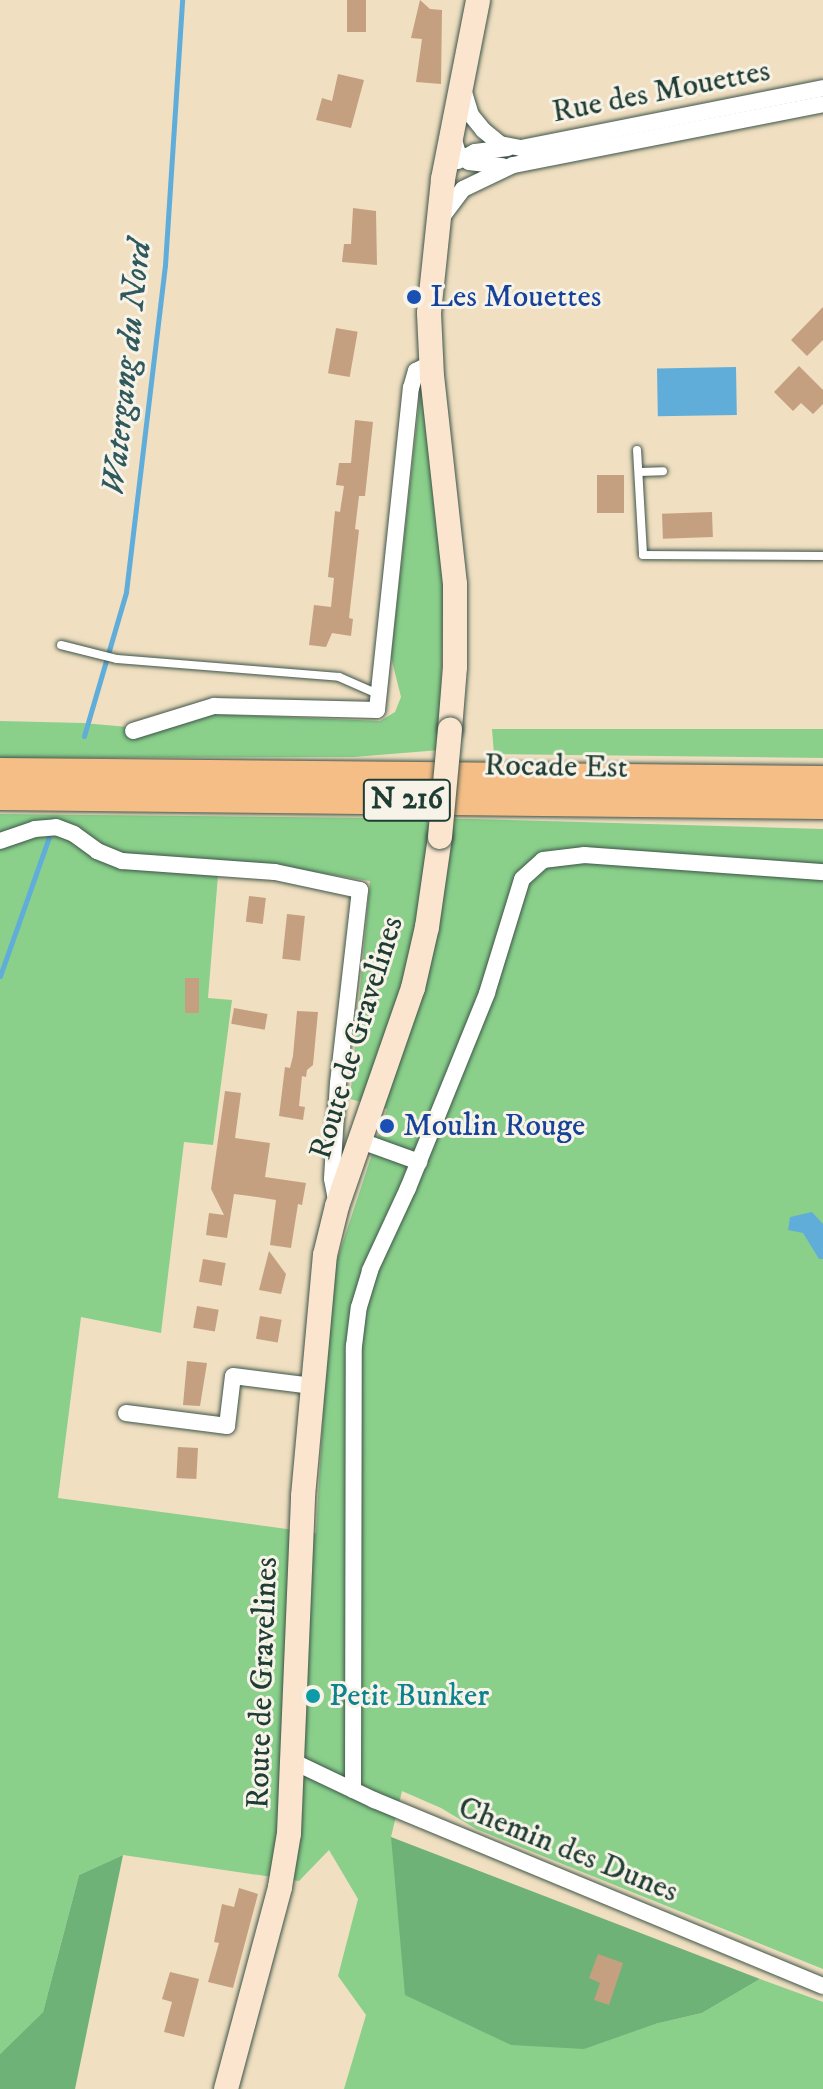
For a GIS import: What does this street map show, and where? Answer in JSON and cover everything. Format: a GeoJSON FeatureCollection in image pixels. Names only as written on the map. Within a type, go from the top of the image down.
{"type":"FeatureCollection","features":[{"type":"Feature","properties":{"kind":"highway","name":"Rocade Est"},"geometry":{"type":"LineString","coordinates":[[0,772],[823,780]]}},
{"type":"Feature","properties":{"kind":"highway","name":"Rocade Est"},"geometry":{"type":"LineString","coordinates":[[0,796],[823,805]]}},
{"type":"Feature","properties":{"kind":"main road","name":"Route de Gravelines"},"geometry":{"type":"LineString","coordinates":[[226,2089],[280,1887],[289,1833],[301,1541],[323,1266],[337,1206],[417,973],[440,837],[455,667],[455,584],[431,363],[429,313],[443,179],[478,0]]}},
{"type":"Feature","properties":{"kind":"street"},"geometry":{"type":"LineString","coordinates":[[462,80],[468,109],[477,123],[491,138],[510,147]]}},
{"type":"Feature","properties":{"kind":"street","name":"Rue des Mouettes"},"geometry":{"type":"LineString","coordinates":[[462,158],[475,152],[532,147],[823,88]]}},
{"type":"Feature","properties":{"kind":"street","name":"Rue des Mouettes"},"geometry":{"type":"LineString","coordinates":[[462,158],[483,166],[513,165],[823,104]]}},
{"type":"Feature","properties":{"kind":"street"},"geometry":{"type":"LineString","coordinates":[[443,179],[462,158],[455,147],[453,128]]}},
{"type":"Feature","properties":{"kind":"street","name":"Rue des Mouettes"},"geometry":{"type":"LineString","coordinates":[[436,229],[448,206],[463,189],[513,165]]}},
{"type":"Feature","properties":{"kind":"street"},"geometry":{"type":"LineString","coordinates":[[133,731],[214,706],[377,710],[411,388],[416,371],[431,363]]}},
{"type":"Feature","properties":{"kind":"street"},"geometry":{"type":"LineString","coordinates":[[0,841],[35,829],[56,827],[74,834],[97,851],[122,861],[275,872],[360,890],[334,1145],[332,1179],[337,1206]]}},
{"type":"Feature","properties":{"kind":"street"},"geometry":{"type":"LineString","coordinates":[[353,1790],[355,1335],[365,1281],[419,1162],[487,993],[519,885],[535,865],[562,856],[600,855],[823,872]]}},
{"type":"Feature","properties":{"kind":"street"},"geometry":{"type":"LineString","coordinates":[[361,1141],[419,1162]]}},
{"type":"Feature","properties":{"kind":"street"},"geometry":{"type":"LineString","coordinates":[[126,1413],[227,1426],[233,1376],[312,1386]]}},
{"type":"Feature","properties":{"kind":"street","name":"Chemin des Dunes"},"geometry":{"type":"LineString","coordinates":[[294,1762],[353,1790],[823,1986]]}},
{"type":"Feature","properties":{"kind":"lane"},"geometry":{"type":"LineString","coordinates":[[637,450],[643,555],[823,556]]}},
{"type":"Feature","properties":{"kind":"lane"},"geometry":{"type":"LineString","coordinates":[[639,472],[663,471]]}},
{"type":"Feature","properties":{"kind":"lane"},"geometry":{"type":"LineString","coordinates":[[61,645],[117,659],[339,677],[379,694]]}},
{"type":"Feature","properties":{"kind":"green space"},"geometry":{"type":"Polygon","coordinates":[[[421,385],[444,568],[440,750],[354,757],[0,758],[0,721],[83,723],[162,730],[210,714],[380,721],[395,712],[401,697],[391,657],[421,385]]]}},
{"type":"Feature","properties":{"kind":"green space"},"geometry":{"type":"Polygon","coordinates":[[[492,729],[823,729],[823,758],[494,754],[492,729]]]}},
{"type":"Feature","properties":{"kind":"green space"},"geometry":{"type":"Polygon","coordinates":[[[0,814],[472,819],[823,829],[823,1969],[476,1829],[441,1808],[402,1791],[391,1837],[655,2024],[702,2013],[760,1979],[823,2002],[823,2089],[344,2089],[366,2015],[338,1976],[358,1899],[329,1850],[299,1881],[123,1855],[79,1875],[43,2012],[0,2054],[0,814]],[[219,863],[208,998],[232,1000],[213,1145],[184,1142],[161,1333],[81,1317],[58,1498],[316,1533],[330,1297],[337,1260],[387,1109],[350,1099],[370,881],[271,865],[219,863]]]}},
{"type":"Feature","properties":{"kind":"green space"},"geometry":{"type":"Polygon","coordinates":[[[391,1837],[760,1979],[702,2013],[655,2024],[584,2049],[511,2045],[405,1995],[391,1837]]]}},
{"type":"Feature","properties":{"kind":"green space"},"geometry":{"type":"Polygon","coordinates":[[[123,1855],[75,2089],[0,2089],[0,2054],[43,2012],[79,1875],[123,1855]]]}},
{"type":"Feature","properties":{"kind":"water"},"geometry":{"type":"Polygon","coordinates":[[[736,367],[737,415],[658,416],[657,368],[736,367]]]}},
{"type":"Feature","properties":{"kind":"water"},"geometry":{"type":"Polygon","coordinates":[[[812,1212],[823,1224],[823,1259],[819,1259],[803,1233],[788,1230],[790,1217],[812,1212]]]}},
{"type":"Feature","properties":{"kind":"building"},"geometry":{"type":"Polygon","coordinates":[[[347,0],[366,0],[366,32],[347,32],[347,0]]]}},
{"type":"Feature","properties":{"kind":"building"},"geometry":{"type":"Polygon","coordinates":[[[420,0],[430,9],[442,10],[441,84],[416,82],[422,39],[411,38],[420,0]]]}},
{"type":"Feature","properties":{"kind":"building"},"geometry":{"type":"Polygon","coordinates":[[[338,74],[364,80],[351,128],[316,120],[322,98],[332,101],[338,74]]]}},
{"type":"Feature","properties":{"kind":"building"},"geometry":{"type":"Polygon","coordinates":[[[353,208],[376,211],[377,265],[342,262],[344,244],[351,244],[353,208]]]}},
{"type":"Feature","properties":{"kind":"building"},"geometry":{"type":"Polygon","coordinates":[[[823,307],[823,340],[807,356],[791,340],[823,307]]]}},
{"type":"Feature","properties":{"kind":"building"},"geometry":{"type":"Polygon","coordinates":[[[336,328],[358,332],[350,377],[328,373],[336,328]]]}},
{"type":"Feature","properties":{"kind":"building"},"geometry":{"type":"Polygon","coordinates":[[[799,366],[823,390],[823,404],[813,414],[801,403],[793,411],[774,392],[799,366]]]}},
{"type":"Feature","properties":{"kind":"building"},"geometry":{"type":"Polygon","coordinates":[[[355,420],[373,422],[365,496],[359,496],[355,529],[359,530],[349,618],[353,619],[351,636],[332,633],[326,647],[309,645],[314,605],[331,607],[334,578],[328,577],[335,511],[340,512],[344,486],[336,485],[339,463],[351,463],[355,420]]]}},
{"type":"Feature","properties":{"kind":"building"},"geometry":{"type":"Polygon","coordinates":[[[597,475],[624,475],[624,513],[597,513],[597,475]]]}},
{"type":"Feature","properties":{"kind":"building"},"geometry":{"type":"Polygon","coordinates":[[[712,512],[713,537],[663,539],[662,514],[712,512]]]}},
{"type":"Feature","properties":{"kind":"building"},"geometry":{"type":"Polygon","coordinates":[[[249,896],[266,898],[263,924],[246,922],[249,896]]]}},
{"type":"Feature","properties":{"kind":"building"},"geometry":{"type":"Polygon","coordinates":[[[287,914],[305,916],[300,961],[282,959],[287,914]]]}},
{"type":"Feature","properties":{"kind":"building"},"geometry":{"type":"Polygon","coordinates":[[[185,978],[199,978],[199,1013],[185,1013],[185,978]]]}},
{"type":"Feature","properties":{"kind":"building"},"geometry":{"type":"Polygon","coordinates":[[[234,1008],[267,1014],[265,1030],[231,1024],[234,1008]]]}},
{"type":"Feature","properties":{"kind":"building"},"geometry":{"type":"Polygon","coordinates":[[[297,1011],[318,1012],[313,1065],[307,1070],[306,1077],[302,1076],[299,1106],[305,1107],[303,1120],[279,1116],[285,1067],[290,1068],[293,1056],[297,1011]]]}},
{"type":"Feature","properties":{"kind":"building"},"geometry":{"type":"Polygon","coordinates":[[[225,1091],[241,1093],[235,1138],[270,1143],[265,1177],[306,1183],[302,1205],[298,1204],[291,1248],[270,1245],[276,1200],[250,1196],[234,1194],[227,1238],[206,1235],[209,1213],[224,1215],[211,1189],[225,1091]]]}},
{"type":"Feature","properties":{"kind":"building"},"geometry":{"type":"Polygon","coordinates":[[[269,1251],[286,1274],[281,1294],[259,1290],[269,1251]]]}},
{"type":"Feature","properties":{"kind":"building"},"geometry":{"type":"Polygon","coordinates":[[[203,1259],[226,1263],[222,1286],[199,1282],[203,1259]]]}},
{"type":"Feature","properties":{"kind":"building"},"geometry":{"type":"Polygon","coordinates":[[[197,1306],[219,1310],[215,1331],[193,1328],[197,1306]]]}},
{"type":"Feature","properties":{"kind":"building"},"geometry":{"type":"Polygon","coordinates":[[[260,1316],[282,1320],[278,1342],[256,1339],[260,1316]]]}},
{"type":"Feature","properties":{"kind":"building"},"geometry":{"type":"Polygon","coordinates":[[[187,1361],[207,1363],[200,1406],[183,1405],[187,1361]]]}},
{"type":"Feature","properties":{"kind":"building"},"geometry":{"type":"Polygon","coordinates":[[[178,1447],[198,1448],[196,1479],[176,1478],[178,1447]]]}},
{"type":"Feature","properties":{"kind":"building"},"geometry":{"type":"Polygon","coordinates":[[[239,1888],[258,1894],[233,1988],[208,1982],[219,1943],[214,1942],[222,1904],[234,1907],[239,1888]]]}},
{"type":"Feature","properties":{"kind":"building"},"geometry":{"type":"Polygon","coordinates":[[[598,1954],[623,1963],[609,2005],[594,2000],[600,1983],[589,1978],[598,1954]]]}},
{"type":"Feature","properties":{"kind":"building"},"geometry":{"type":"Polygon","coordinates":[[[170,1972],[199,1979],[184,2037],[164,2032],[172,2002],[162,1999],[170,1972]]]}},
{"type":"Feature","properties":{"kind":"waterway","name":"Watergang du Nord"},"geometry":{"type":"LineString","coordinates":[[84,736],[126,592],[165,265],[182,0]]}},
{"type":"Feature","properties":{"kind":"waterway","name":"Watergang du Nord"},"geometry":{"type":"LineString","coordinates":[[0,976],[49,837]]}},
{"type":"Feature","properties":{"kind":"place","name":"Les Mouettes"},"geometry":{"type":"Point","coordinates":[414,297]}},
{"type":"Feature","properties":{"kind":"place","name":"Moulin Rouge"},"geometry":{"type":"Point","coordinates":[387,1126]}},
{"type":"Feature","properties":{"kind":"place","name":"Petit Bunker"},"geometry":{"type":"Point","coordinates":[313,1696]}}]}
